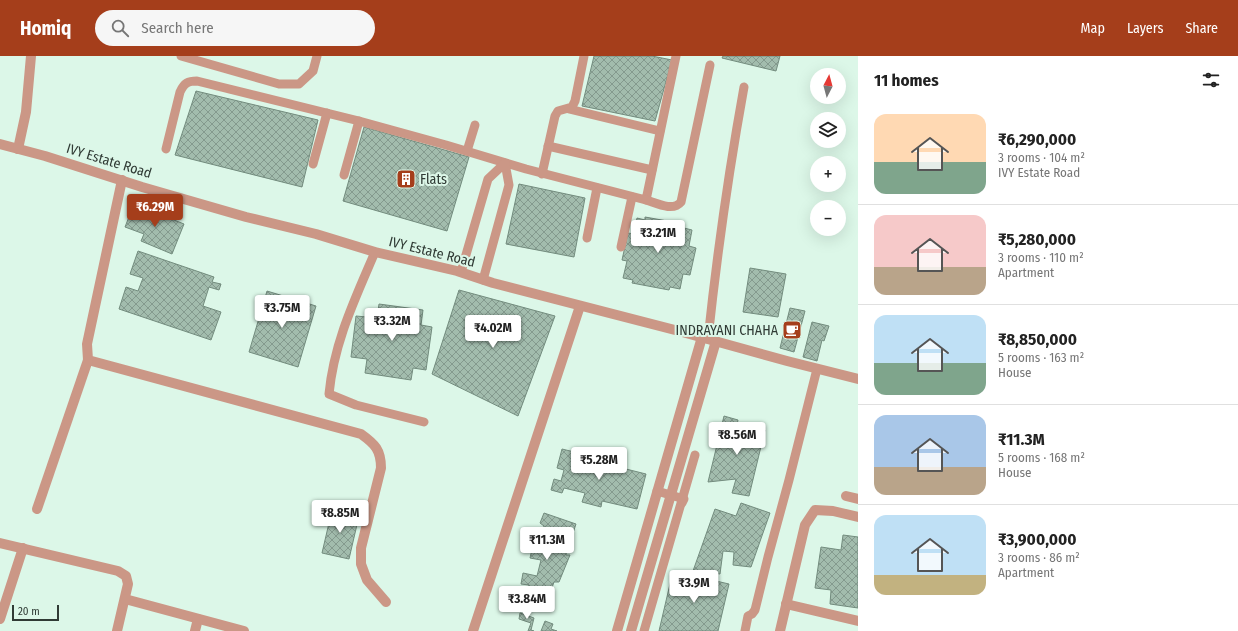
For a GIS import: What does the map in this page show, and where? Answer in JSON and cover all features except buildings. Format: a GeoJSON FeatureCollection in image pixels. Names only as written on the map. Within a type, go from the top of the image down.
{"type":"FeatureCollection","features":[{"type":"Feature","properties":{"kind":"street"},"geometry":{"type":"LineString","coordinates":[[18,149],[26,112],[31,56]]}},
{"type":"Feature","properties":{"kind":"street","name":"IVY Estate Road"},"geometry":{"type":"LineString","coordinates":[[0,144],[375,252],[461,272],[484,280],[580,306],[858,379]]}},
{"type":"Feature","properties":{"kind":"street"},"geometry":{"type":"LineString","coordinates":[[37,509],[88,360],[87,344],[122,180]]}},
{"type":"Feature","properties":{"kind":"street"},"geometry":{"type":"LineString","coordinates":[[473,631],[580,306]]}},
{"type":"Feature","properties":{"kind":"street"},"geometry":{"type":"LineString","coordinates":[[617,631],[657,491],[709,339]]}},
{"type":"Feature","properties":{"kind":"street"},"geometry":{"type":"LineString","coordinates":[[631,631],[671,495],[709,339]]}},
{"type":"Feature","properties":{"kind":"street"},"geometry":{"type":"LineString","coordinates":[[88,360],[361,434],[373,442],[381,456],[381,468],[362,548],[361,564],[367,580],[386,602]]}},
{"type":"Feature","properties":{"kind":"street"},"geometry":{"type":"LineString","coordinates":[[846,496],[858,499]]}},
{"type":"Feature","properties":{"kind":"street"},"geometry":{"type":"LineString","coordinates":[[780,631],[805,525],[815,510],[833,511],[858,517]]}},
{"type":"Feature","properties":{"kind":"street"},"geometry":{"type":"LineString","coordinates":[[0,543],[118,572],[126,576],[128,584],[117,631]]}},
{"type":"Feature","properties":{"kind":"street"},"geometry":{"type":"LineString","coordinates":[[0,619],[24,548]]}},
{"type":"Feature","properties":{"kind":"street"},"geometry":{"type":"LineString","coordinates":[[125,599],[244,631]]}},
{"type":"Feature","properties":{"kind":"street"},"geometry":{"type":"LineString","coordinates":[[786,604],[858,621]]}},
{"type":"Feature","properties":{"kind":"street"},"geometry":{"type":"LineString","coordinates":[[195,631],[198,619]]}},
{"type":"Feature","properties":{"kind":"lane"},"geometry":{"type":"LineString","coordinates":[[181,56],[279,84],[299,84],[313,71],[317,56]]}},
{"type":"Feature","properties":{"kind":"lane"},"geometry":{"type":"LineString","coordinates":[[569,109],[575,101],[584,56]]}},
{"type":"Feature","properties":{"kind":"lane"},"geometry":{"type":"LineString","coordinates":[[646,200],[676,56]]}},
{"type":"Feature","properties":{"kind":"lane"},"geometry":{"type":"LineString","coordinates":[[166,149],[183,85],[190,81],[197,81],[359,121],[467,151],[542,174],[673,207],[678,206],[681,202],[710,65]]}},
{"type":"Feature","properties":{"kind":"lane"},"geometry":{"type":"LineString","coordinates":[[709,339],[715,274],[744,87]]}},
{"type":"Feature","properties":{"kind":"lane"},"geometry":{"type":"LineString","coordinates":[[542,174],[555,116],[558,111],[562,109],[569,109],[660,131]]}},
{"type":"Feature","properties":{"kind":"lane"},"geometry":{"type":"LineString","coordinates":[[314,164],[327,113]]}},
{"type":"Feature","properties":{"kind":"lane"},"geometry":{"type":"LineString","coordinates":[[344,174],[359,121]]}},
{"type":"Feature","properties":{"kind":"lane"},"geometry":{"type":"LineString","coordinates":[[467,151],[475,125]]}},
{"type":"Feature","properties":{"kind":"lane"},"geometry":{"type":"LineString","coordinates":[[548,146],[652,170]]}},
{"type":"Feature","properties":{"kind":"lane"},"geometry":{"type":"LineString","coordinates":[[461,272],[488,179],[505,163]]}},
{"type":"Feature","properties":{"kind":"lane"},"geometry":{"type":"LineString","coordinates":[[484,280],[509,185],[505,163]]}},
{"type":"Feature","properties":{"kind":"lane"},"geometry":{"type":"LineString","coordinates":[[587,238],[597,188]]}},
{"type":"Feature","properties":{"kind":"lane"},"geometry":{"type":"LineString","coordinates":[[621,247],[632,197]]}},
{"type":"Feature","properties":{"kind":"lane"},"geometry":{"type":"LineString","coordinates":[[375,252],[344,324],[331,372],[329,394],[356,405],[424,422]]}},
{"type":"Feature","properties":{"kind":"lane"},"geometry":{"type":"LineString","coordinates":[[745,631],[748,616],[755,610],[817,369]]}},
{"type":"Feature","properties":{"kind":"lane"},"geometry":{"type":"LineString","coordinates":[[644,631],[695,455]]}},
{"type":"Feature","properties":{"kind":"lane"},"geometry":{"type":"LineString","coordinates":[[657,491],[683,499]]}},
{"type":"Feature","properties":{"kind":"place","name":"Flats"},"geometry":{"type":"Point","coordinates":[406,179]}},
{"type":"Feature","properties":{"kind":"place","name":"INDRAYANI CHAHA"},"geometry":{"type":"Point","coordinates":[792,330]}}]}
